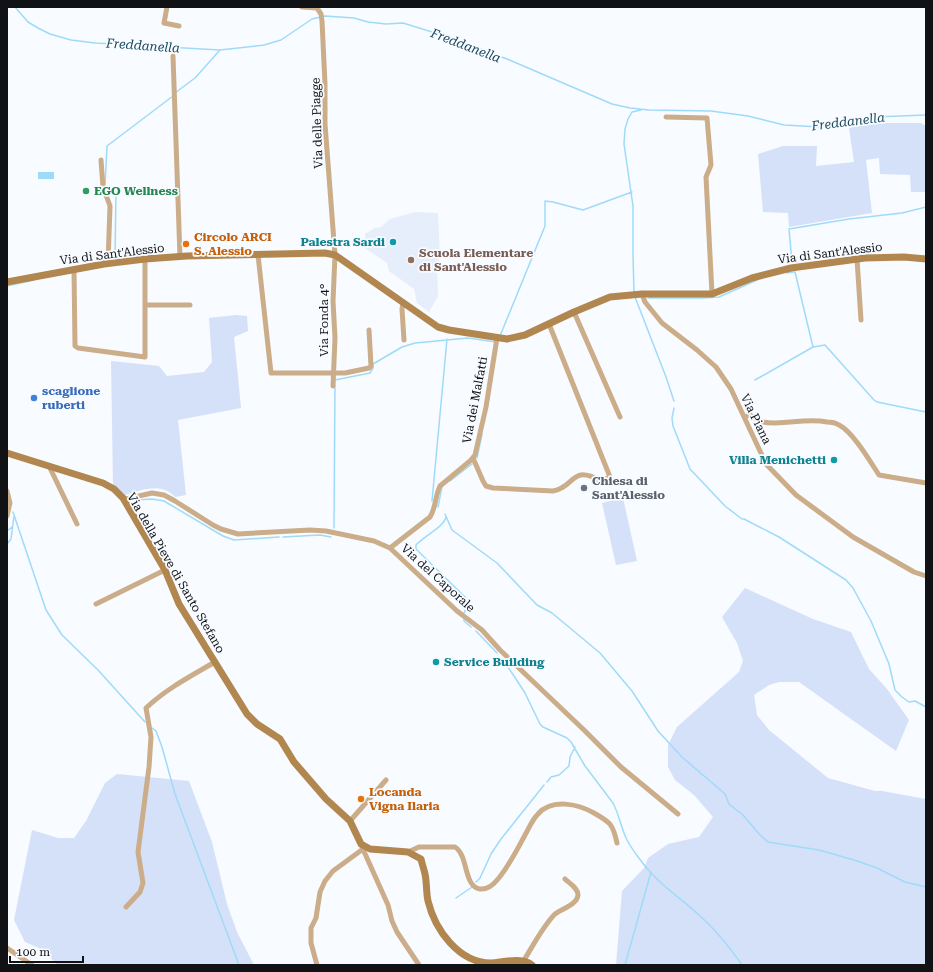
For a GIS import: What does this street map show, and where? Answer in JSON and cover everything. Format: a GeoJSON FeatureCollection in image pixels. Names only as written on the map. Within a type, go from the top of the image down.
{"type":"FeatureCollection","features":[{"type":"Feature","properties":{"kind":"street"},"geometry":{"type":"LineString","coordinates":[[167,7],[164,23],[179,26]]}},
{"type":"Feature","properties":{"kind":"street","name":"Via delle Piagge"},"geometry":{"type":"LineString","coordinates":[[302,7],[317,8],[321,14],[322,21],[325,84],[324,124],[335,255]]}},
{"type":"Feature","properties":{"kind":"street"},"geometry":{"type":"LineString","coordinates":[[173,56],[180,257]]}},
{"type":"Feature","properties":{"kind":"street"},"geometry":{"type":"LineString","coordinates":[[666,117],[707,118],[711,165],[706,177],[712,294]]}},
{"type":"Feature","properties":{"kind":"street"},"geometry":{"type":"LineString","coordinates":[[101,160],[103,187],[110,206],[108,263]]}},
{"type":"Feature","properties":{"kind":"street","name":"Via di Sant'Alessio"},"geometry":{"type":"LineString","coordinates":[[7,282],[74,271],[108,263],[145,259],[325,253],[335,255],[403,303],[442,328],[498,340],[526,335],[610,296],[642,294],[712,294],[774,271],[857,259],[904,256],[926,259]]}},
{"type":"Feature","properties":{"kind":"street"},"geometry":{"type":"LineString","coordinates":[[258,255],[271,373],[345,373],[369,368],[371,364],[369,330]]}},
{"type":"Feature","properties":{"kind":"street","name":"Via Fonda 4°"},"geometry":{"type":"LineString","coordinates":[[333,386],[335,338],[333,301],[335,255]]}},
{"type":"Feature","properties":{"kind":"street"},"geometry":{"type":"LineString","coordinates":[[74,271],[75,346],[78,348],[145,357],[145,259]]}},
{"type":"Feature","properties":{"kind":"street"},"geometry":{"type":"LineString","coordinates":[[857,259],[861,320]]}},
{"type":"Feature","properties":{"kind":"street","name":"Via Piana"},"geometry":{"type":"LineString","coordinates":[[642,294],[645,302],[662,323],[716,367],[731,389],[766,464],[796,495],[853,537],[914,572],[926,576]]}},
{"type":"Feature","properties":{"kind":"street"},"geometry":{"type":"LineString","coordinates":[[403,303],[404,340]]}},
{"type":"Feature","properties":{"kind":"street"},"geometry":{"type":"LineString","coordinates":[[145,305],[190,305]]}},
{"type":"Feature","properties":{"kind":"street"},"geometry":{"type":"LineString","coordinates":[[574,312],[620,417]]}},
{"type":"Feature","properties":{"kind":"street"},"geometry":{"type":"LineString","coordinates":[[473,458],[486,486],[493,488],[553,491],[562,488],[573,478],[584,474],[601,481],[610,477],[549,324]]}},
{"type":"Feature","properties":{"kind":"street","name":"Via dei Malfatti"},"geometry":{"type":"LineString","coordinates":[[390,548],[430,517],[433,513],[437,491],[440,486],[473,458],[486,407],[498,340]]}},
{"type":"Feature","properties":{"kind":"street"},"geometry":{"type":"LineString","coordinates":[[744,417],[750,415],[756,420],[773,423],[822,420],[838,424],[846,430],[857,443],[879,475],[926,483]]}},
{"type":"Feature","properties":{"kind":"street","name":"Via della Pieve di Santo Stefano"},"geometry":{"type":"LineString","coordinates":[[7,453],[102,483],[114,489],[123,498],[165,570],[178,604],[247,714],[257,724],[280,739],[294,762],[326,799],[350,821],[362,847]]}},
{"type":"Feature","properties":{"kind":"street"},"geometry":{"type":"LineString","coordinates":[[49,466],[77,524]]}},
{"type":"Feature","properties":{"kind":"street"},"geometry":{"type":"LineString","coordinates":[[7,491],[10,503],[7,516]]}},
{"type":"Feature","properties":{"kind":"street","name":"Via del Caporale"},"geometry":{"type":"LineString","coordinates":[[123,498],[126,499],[152,493],[164,495],[213,525],[238,534],[310,530],[326,531],[374,541],[390,548],[457,611],[482,630],[501,651],[621,767],[678,814]]}},
{"type":"Feature","properties":{"kind":"street"},"geometry":{"type":"LineString","coordinates":[[96,604],[165,570]]}},
{"type":"Feature","properties":{"kind":"street"},"geometry":{"type":"LineString","coordinates":[[126,907],[140,892],[143,883],[138,852],[150,760],[151,738],[146,708],[175,686],[214,662]]}},
{"type":"Feature","properties":{"kind":"street"},"geometry":{"type":"LineString","coordinates":[[350,821],[386,780]]}},
{"type":"Feature","properties":{"kind":"street"},"geometry":{"type":"LineString","coordinates":[[408,852],[419,847],[455,847],[460,850],[469,880],[474,886],[480,889],[488,887],[493,885],[502,874],[538,813],[550,806],[563,804],[574,805],[588,810],[607,820],[612,825],[617,843]]}},
{"type":"Feature","properties":{"kind":"street"},"geometry":{"type":"LineString","coordinates":[[362,847],[408,852],[421,859],[425,873],[428,901],[435,922],[455,948],[464,956],[487,963],[524,960],[532,965]]}},
{"type":"Feature","properties":{"kind":"street"},"geometry":{"type":"LineString","coordinates":[[317,965],[311,943],[311,928],[316,918],[320,892],[325,881],[333,871],[362,847]]}},
{"type":"Feature","properties":{"kind":"street"},"geometry":{"type":"LineString","coordinates":[[362,847],[388,905],[392,921],[397,932],[419,965]]}},
{"type":"Feature","properties":{"kind":"street"},"geometry":{"type":"LineString","coordinates":[[524,960],[555,915],[573,904],[576,900],[578,896],[577,892],[565,879]]}},
{"type":"Feature","properties":{"kind":"street"},"geometry":{"type":"LineString","coordinates":[[7,948],[32,965]]}},
{"type":"Feature","properties":{"kind":"shaded area"},"geometry":{"type":"Polygon","coordinates":[[[877,123],[921,123],[926,126],[926,192],[911,192],[910,175],[880,174],[879,158],[866,160],[872,213],[789,227],[788,213],[763,212],[758,154],[783,146],[817,146],[816,166],[854,162],[849,128],[877,123]]]}},
{"type":"Feature","properties":{"kind":"shaded area","name":"Scuola Elementare di Sant'Alessio"},"geometry":{"type":"Polygon","coordinates":[[[415,212],[438,213],[440,256],[437,267],[438,296],[429,312],[417,303],[414,289],[389,271],[387,263],[365,248],[365,234],[375,228],[381,227],[390,219],[415,212]]]}},
{"type":"Feature","properties":{"kind":"shaded area"},"geometry":{"type":"Polygon","coordinates":[[[236,315],[247,316],[248,331],[234,337],[241,408],[178,420],[186,495],[175,497],[170,492],[158,488],[151,488],[125,495],[113,485],[111,361],[159,366],[167,376],[204,372],[212,362],[209,318],[236,315]]]}},
{"type":"Feature","properties":{"kind":"shaded area"},"geometry":{"type":"Polygon","coordinates":[[[623,498],[637,561],[616,565],[602,503],[623,498]]]}},
{"type":"Feature","properties":{"kind":"shaded area"},"geometry":{"type":"Polygon","coordinates":[[[745,588],[813,619],[851,632],[869,669],[887,689],[909,720],[896,751],[799,682],[779,682],[769,685],[754,695],[757,715],[769,730],[828,778],[875,791],[926,799],[926,965],[616,965],[622,891],[644,868],[648,858],[668,844],[699,837],[713,817],[694,795],[675,780],[668,767],[668,745],[677,727],[739,672],[743,661],[737,643],[722,617],[745,588]]]}},
{"type":"Feature","properties":{"kind":"shaded area"},"geometry":{"type":"Polygon","coordinates":[[[117,774],[189,781],[212,842],[227,904],[237,932],[254,965],[57,965],[44,950],[25,942],[14,920],[32,830],[58,838],[74,838],[86,821],[105,783],[117,774]]]}},
{"type":"Feature","properties":{"kind":"water"},"geometry":{"type":"Polygon","coordinates":[[[38,172],[54,172],[54,179],[38,179],[38,172]]]}},
{"type":"Feature","properties":{"kind":"waterway","name":"Freddanella"},"geometry":{"type":"LineString","coordinates":[[15,7],[28,22],[38,28],[50,34],[71,40],[95,43],[220,50],[264,45],[281,40],[312,19],[325,16],[354,18],[368,22],[386,24],[403,23],[448,37],[507,59],[612,104],[630,108],[649,110],[711,111],[748,116],[784,125],[820,127],[873,117],[926,115]]}},
{"type":"Feature","properties":{"kind":"waterway"},"geometry":{"type":"LineString","coordinates":[[175,93],[195,78],[220,50]]}},
{"type":"Feature","properties":{"kind":"waterway"},"geometry":{"type":"LineString","coordinates":[[115,259],[116,191],[107,189],[105,186],[107,146],[173,96]]}},
{"type":"Feature","properties":{"kind":"waterway"},"geometry":{"type":"LineString","coordinates":[[634,292],[633,206],[624,144],[625,129],[628,119],[632,112],[641,110]]}},
{"type":"Feature","properties":{"kind":"waterway"},"geometry":{"type":"LineString","coordinates":[[500,336],[545,226],[545,201],[583,210],[632,192]]}},
{"type":"Feature","properties":{"kind":"waterway"},"geometry":{"type":"LineString","coordinates":[[792,262],[789,229],[849,219],[902,213],[926,207]]}},
{"type":"Feature","properties":{"kind":"waterway"},"geometry":{"type":"LineString","coordinates":[[793,272],[795,272],[813,347]]}},
{"type":"Feature","properties":{"kind":"waterway"},"geometry":{"type":"LineString","coordinates":[[787,273],[793,272]]}},
{"type":"Feature","properties":{"kind":"waterway"},"geometry":{"type":"LineString","coordinates":[[7,286],[34,280]]}},
{"type":"Feature","properties":{"kind":"waterway"},"geometry":{"type":"LineString","coordinates":[[648,298],[719,297],[757,280]]}},
{"type":"Feature","properties":{"kind":"waterway"},"geometry":{"type":"LineString","coordinates":[[635,297],[674,401]]}},
{"type":"Feature","properties":{"kind":"waterway"},"geometry":{"type":"LineString","coordinates":[[335,380],[370,373],[373,368],[373,364],[402,347],[415,343],[468,338],[496,342]]}},
{"type":"Feature","properties":{"kind":"waterway"},"geometry":{"type":"LineString","coordinates":[[432,501],[447,339]]}},
{"type":"Feature","properties":{"kind":"waterway"},"geometry":{"type":"LineString","coordinates":[[755,380],[813,347],[825,345],[877,402],[926,412]]}},
{"type":"Feature","properties":{"kind":"waterway"},"geometry":{"type":"LineString","coordinates":[[334,528],[335,386]]}},
{"type":"Feature","properties":{"kind":"waterway"},"geometry":{"type":"LineString","coordinates":[[674,408],[672,418],[673,426],[690,469],[725,506],[742,519],[779,537],[846,580],[853,588],[871,621],[889,664],[895,690],[909,702],[915,701],[926,707]]}},
{"type":"Feature","properties":{"kind":"waterway"},"geometry":{"type":"LineString","coordinates":[[477,458],[482,434]]}},
{"type":"Feature","properties":{"kind":"waterway"},"geometry":{"type":"LineString","coordinates":[[450,481],[472,464]]}},
{"type":"Feature","properties":{"kind":"waterway"},"geometry":{"type":"LineString","coordinates":[[438,507],[442,487]]}},
{"type":"Feature","properties":{"kind":"waterway"},"geometry":{"type":"LineString","coordinates":[[136,500],[152,499],[164,501],[223,536],[234,540],[279,537]]}},
{"type":"Feature","properties":{"kind":"waterway"},"geometry":{"type":"LineString","coordinates":[[13,512],[46,610],[62,635],[98,670],[145,722]]}},
{"type":"Feature","properties":{"kind":"waterway"},"geometry":{"type":"LineString","coordinates":[[445,514],[452,530],[497,563],[537,605],[552,613],[600,653],[632,691],[658,731],[682,757],[725,794],[729,804],[743,815],[768,842],[819,850],[877,868],[905,882],[926,887]]}},
{"type":"Feature","properties":{"kind":"waterway"},"geometry":{"type":"LineString","coordinates":[[7,544],[11,539],[14,516]]}},
{"type":"Feature","properties":{"kind":"waterway"},"geometry":{"type":"LineString","coordinates":[[446,517],[438,528],[416,545],[416,549],[465,597],[467,606],[464,613]]}},
{"type":"Feature","properties":{"kind":"waterway"},"geometry":{"type":"LineString","coordinates":[[7,531],[12,527]]}},
{"type":"Feature","properties":{"kind":"waterway"},"geometry":{"type":"LineString","coordinates":[[283,537],[320,535],[331,537]]}},
{"type":"Feature","properties":{"kind":"waterway"},"geometry":{"type":"LineString","coordinates":[[464,618],[464,621],[471,627]]}},
{"type":"Feature","properties":{"kind":"waterway"},"geometry":{"type":"LineString","coordinates":[[476,631],[497,653]]}},
{"type":"Feature","properties":{"kind":"waterway"},"geometry":{"type":"LineString","coordinates":[[503,660],[525,693],[540,724],[543,727],[567,738],[571,742],[585,766],[613,803],[627,840],[643,864],[671,892],[712,927],[742,965]]}},
{"type":"Feature","properties":{"kind":"waterway"},"geometry":{"type":"LineString","coordinates":[[152,728],[156,731],[162,747],[175,794],[239,965]]}},
{"type":"Feature","properties":{"kind":"waterway"},"geometry":{"type":"LineString","coordinates":[[547,782],[551,777],[559,775],[569,766],[570,757],[575,747]]}},
{"type":"Feature","properties":{"kind":"waterway"},"geometry":{"type":"LineString","coordinates":[[476,882],[480,878],[491,854],[501,839],[544,785]]}},
{"type":"Feature","properties":{"kind":"waterway"},"geometry":{"type":"LineString","coordinates":[[625,965],[651,872]]}},
{"type":"Feature","properties":{"kind":"waterway"},"geometry":{"type":"LineString","coordinates":[[456,898],[472,887]]}},
{"type":"Feature","properties":{"kind":"place","name":"EGO Wellness"},"geometry":{"type":"Point","coordinates":[86,191]}},
{"type":"Feature","properties":{"kind":"place","name":"Palestra Sardi"},"geometry":{"type":"Point","coordinates":[393,242]}},
{"type":"Feature","properties":{"kind":"place","name":"Circolo ARCI S. Alessio"},"geometry":{"type":"Point","coordinates":[186,244]}},
{"type":"Feature","properties":{"kind":"place","name":"Scuola Elementare di Sant'Alessio"},"geometry":{"type":"Point","coordinates":[411,260]}},
{"type":"Feature","properties":{"kind":"place","name":"scaglione ruberti"},"geometry":{"type":"Point","coordinates":[34,398]}},
{"type":"Feature","properties":{"kind":"place","name":"Villa Menichetti"},"geometry":{"type":"Point","coordinates":[834,460]}},
{"type":"Feature","properties":{"kind":"place","name":"Chiesa di Sant'Alessio"},"geometry":{"type":"Point","coordinates":[584,488]}},
{"type":"Feature","properties":{"kind":"place","name":"Service Building"},"geometry":{"type":"Point","coordinates":[436,662]}},
{"type":"Feature","properties":{"kind":"place","name":"Locanda Vigna Ilaria"},"geometry":{"type":"Point","coordinates":[361,799]}}]}
